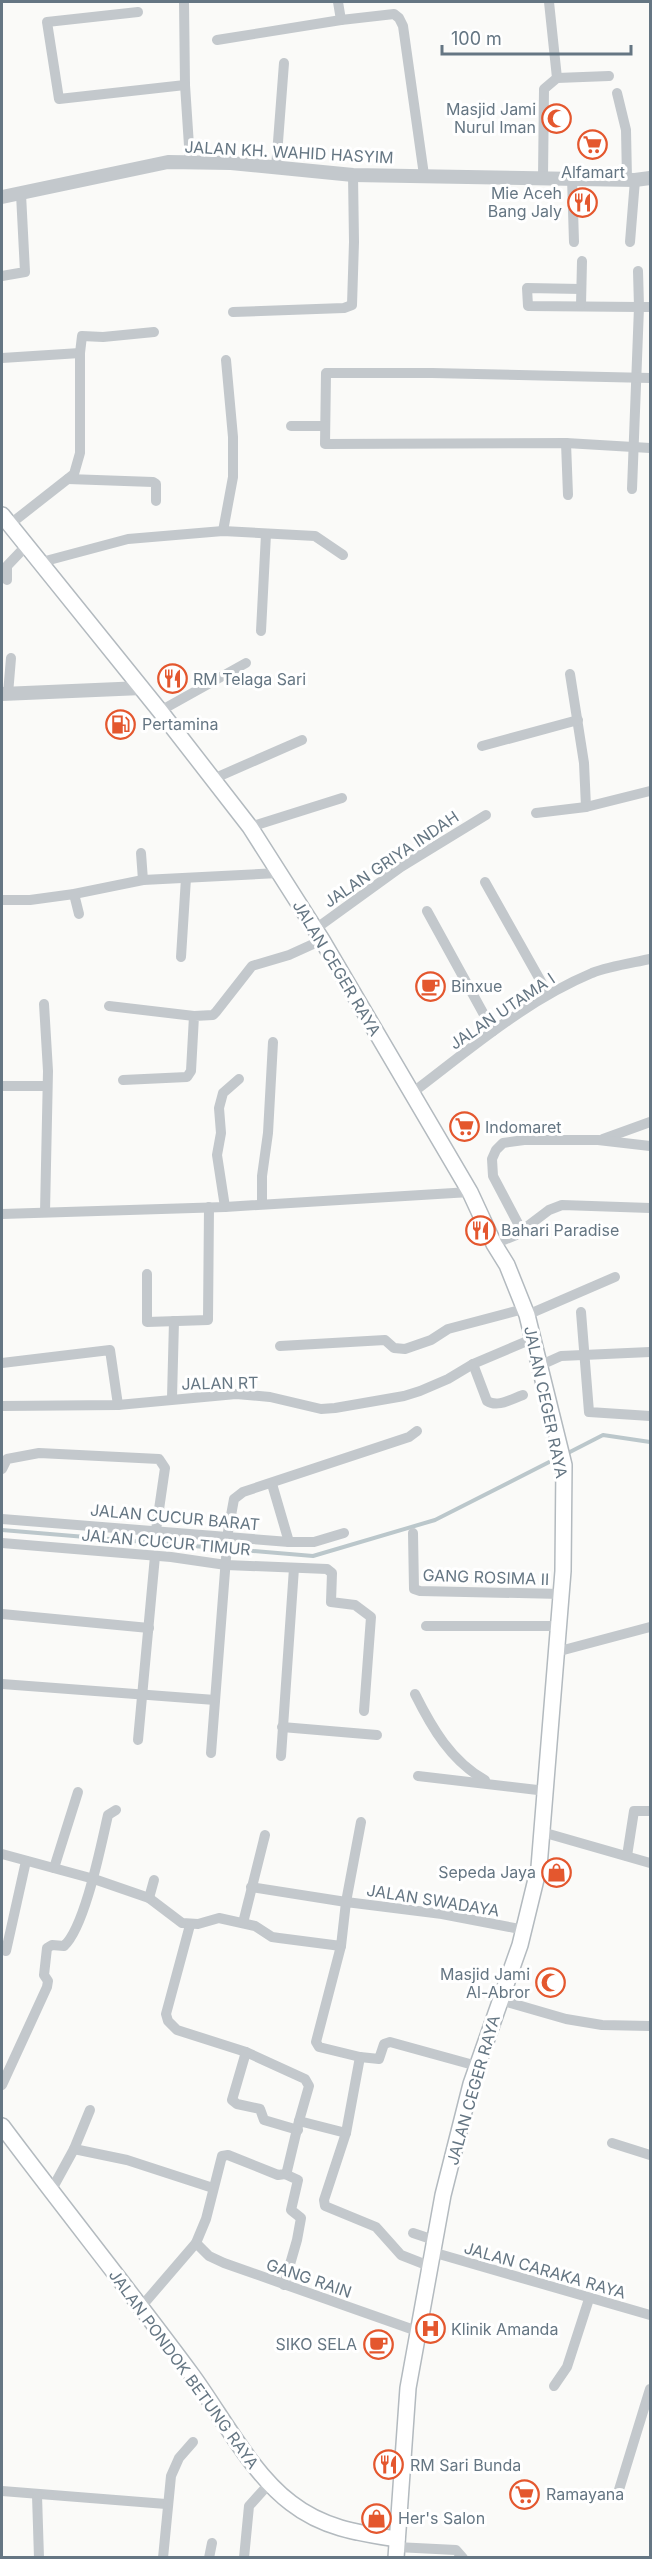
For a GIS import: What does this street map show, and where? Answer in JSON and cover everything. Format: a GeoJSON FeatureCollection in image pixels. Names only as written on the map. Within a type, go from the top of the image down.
{"type":"FeatureCollection","features":[{"type":"Feature","properties":{"kind":"main road","name":"JALAN CEGER RAYA"},"geometry":{"type":"LineString","coordinates":[[5,520],[142,688],[250,827],[318,935],[412,1093],[470,1192],[494,1244],[507,1265],[525,1311],[541,1365],[564,1465],[565,1503],[561,1594],[546,1791],[535,1890],[525,1930],[477,2066],[454,2149],[432,2253],[417,2331],[401,2464],[396,2548]]}},
{"type":"Feature","properties":{"kind":"main road","name":"JALAN PONDOK BETUNG RAYA"},"geometry":{"type":"LineString","coordinates":[[2,2126],[217,2409],[268,2485],[293,2505],[325,2523],[396,2548]]}},
{"type":"Feature","properties":{"kind":"street"},"geometry":{"type":"LineString","coordinates":[[184,2],[185,85],[190,161]]}},
{"type":"Feature","properties":{"kind":"street"},"geometry":{"type":"LineString","coordinates":[[338,2],[341,20]]}},
{"type":"Feature","properties":{"kind":"street"},"geometry":{"type":"LineString","coordinates":[[549,2],[557,78]]}},
{"type":"Feature","properties":{"kind":"street"},"geometry":{"type":"LineString","coordinates":[[138,12],[47,22],[59,99],[185,85]]}},
{"type":"Feature","properties":{"kind":"street"},"geometry":{"type":"LineString","coordinates":[[217,40],[394,14],[403,26],[424,175]]}},
{"type":"Feature","properties":{"kind":"street"},"geometry":{"type":"LineString","coordinates":[[276,168],[284,63]]}},
{"type":"Feature","properties":{"kind":"street"},"geometry":{"type":"LineString","coordinates":[[543,177],[544,89],[557,78],[609,76]]}},
{"type":"Feature","properties":{"kind":"street"},"geometry":{"type":"LineString","coordinates":[[617,93],[626,130],[631,180],[630,242]]}},
{"type":"Feature","properties":{"kind":"street","name":"JALAN KH. WAHID HASYIM"},"geometry":{"type":"LineString","coordinates":[[2,197],[153,164],[190,161],[353,175],[572,177],[631,180],[651,178]]}},
{"type":"Feature","properties":{"kind":"street"},"geometry":{"type":"LineString","coordinates":[[233,312],[344,308],[352,305],[353,175]]}},
{"type":"Feature","properties":{"kind":"street"},"geometry":{"type":"LineString","coordinates":[[572,177],[574,242]]}},
{"type":"Feature","properties":{"kind":"street"},"geometry":{"type":"LineString","coordinates":[[2,276],[25,272],[21,194]]}},
{"type":"Feature","properties":{"kind":"street"},"geometry":{"type":"LineString","coordinates":[[581,305],[582,261]]}},
{"type":"Feature","properties":{"kind":"street"},"geometry":{"type":"LineString","coordinates":[[632,489],[638,378],[645,307],[638,271]]}},
{"type":"Feature","properties":{"kind":"street"},"geometry":{"type":"LineString","coordinates":[[581,289],[527,288],[528,306],[645,307]]}},
{"type":"Feature","properties":{"kind":"street"},"geometry":{"type":"LineString","coordinates":[[5,520],[74,474],[79,460],[82,336],[103,338],[154,332]]}},
{"type":"Feature","properties":{"kind":"street"},"geometry":{"type":"LineString","coordinates":[[2,358],[80,353]]}},
{"type":"Feature","properties":{"kind":"street"},"geometry":{"type":"LineString","coordinates":[[223,531],[233,477],[233,437],[226,360]]}},
{"type":"Feature","properties":{"kind":"street"},"geometry":{"type":"LineString","coordinates":[[651,378],[326,373],[325,426],[325,444],[566,443],[651,448]]}},
{"type":"Feature","properties":{"kind":"street"},"geometry":{"type":"LineString","coordinates":[[291,426],[325,426]]}},
{"type":"Feature","properties":{"kind":"street"},"geometry":{"type":"LineString","coordinates":[[566,443],[568,495]]}},
{"type":"Feature","properties":{"kind":"street"},"geometry":{"type":"LineString","coordinates":[[68,479],[153,482],[156,484],[156,501]]}},
{"type":"Feature","properties":{"kind":"street"},"geometry":{"type":"LineString","coordinates":[[38,563],[128,539],[223,531],[315,536],[343,555]]}},
{"type":"Feature","properties":{"kind":"street"},"geometry":{"type":"LineString","coordinates":[[261,631],[266,534]]}},
{"type":"Feature","properties":{"kind":"street"},"geometry":{"type":"LineString","coordinates":[[7,580],[7,566],[26,546]]}},
{"type":"Feature","properties":{"kind":"street"},"geometry":{"type":"LineString","coordinates":[[10,658],[5,694],[142,688]]}},
{"type":"Feature","properties":{"kind":"street"},"geometry":{"type":"LineString","coordinates":[[160,711],[246,663]]}},
{"type":"Feature","properties":{"kind":"street"},"geometry":{"type":"LineString","coordinates":[[570,674],[578,720],[586,807]]}},
{"type":"Feature","properties":{"kind":"street"},"geometry":{"type":"LineString","coordinates":[[482,746],[578,720]]}},
{"type":"Feature","properties":{"kind":"street"},"geometry":{"type":"LineString","coordinates":[[213,779],[302,740]]}},
{"type":"Feature","properties":{"kind":"street"},"geometry":{"type":"LineString","coordinates":[[536,813],[586,807],[651,790]]}},
{"type":"Feature","properties":{"kind":"street"},"geometry":{"type":"LineString","coordinates":[[250,827],[342,798]]}},
{"type":"Feature","properties":{"kind":"street","name":"JALAN GRIYA INDAH"},"geometry":{"type":"LineString","coordinates":[[194,1016],[213,1015],[252,966],[289,955],[318,935],[401,867],[486,815]]}},
{"type":"Feature","properties":{"kind":"street"},"geometry":{"type":"LineString","coordinates":[[141,854],[143,880]]}},
{"type":"Feature","properties":{"kind":"street"},"geometry":{"type":"LineString","coordinates":[[2,900],[30,900],[74,894],[143,880],[279,873]]}},
{"type":"Feature","properties":{"kind":"street"},"geometry":{"type":"LineString","coordinates":[[181,957],[186,878]]}},
{"type":"Feature","properties":{"kind":"street"},"geometry":{"type":"LineString","coordinates":[[484,882],[548,994]]}},
{"type":"Feature","properties":{"kind":"street"},"geometry":{"type":"LineString","coordinates":[[74,894],[79,914]]}},
{"type":"Feature","properties":{"kind":"street"},"geometry":{"type":"LineString","coordinates":[[427,911],[493,1031]]}},
{"type":"Feature","properties":{"kind":"street","name":"JALAN UTAMA I"},"geometry":{"type":"LineString","coordinates":[[412,1093],[493,1031],[548,994],[594,972],[651,959]]}},
{"type":"Feature","properties":{"kind":"street"},"geometry":{"type":"LineString","coordinates":[[44,1004],[47,1086],[45,1212]]}},
{"type":"Feature","properties":{"kind":"street"},"geometry":{"type":"LineString","coordinates":[[109,1006],[194,1016],[191,1071],[187,1077],[123,1080]]}},
{"type":"Feature","properties":{"kind":"street"},"geometry":{"type":"LineString","coordinates":[[262,1204],[262,1176],[268,1134],[273,1042]]}},
{"type":"Feature","properties":{"kind":"street"},"geometry":{"type":"LineString","coordinates":[[225,1207],[217,1155],[221,1133],[219,1108],[223,1093],[239,1079]]}},
{"type":"Feature","properties":{"kind":"street"},"geometry":{"type":"LineString","coordinates":[[2,1086],[47,1086]]}},
{"type":"Feature","properties":{"kind":"street"},"geometry":{"type":"LineString","coordinates":[[598,1140],[651,1122]]}},
{"type":"Feature","properties":{"kind":"street"},"geometry":{"type":"LineString","coordinates":[[522,1231],[493,1176],[492,1159],[496,1150],[503,1143],[512,1140],[598,1140],[651,1146]]}},
{"type":"Feature","properties":{"kind":"street"},"geometry":{"type":"LineString","coordinates":[[2,1214],[209,1208],[470,1192]]}},
{"type":"Feature","properties":{"kind":"street"},"geometry":{"type":"LineString","coordinates":[[494,1244],[522,1231],[549,1210],[562,1205],[651,1208]]}},
{"type":"Feature","properties":{"kind":"street"},"geometry":{"type":"LineString","coordinates":[[147,1274],[147,1322],[208,1320],[209,1208]]}},
{"type":"Feature","properties":{"kind":"street"},"geometry":{"type":"LineString","coordinates":[[280,1346],[385,1340],[394,1348],[405,1349],[431,1340],[448,1329],[516,1311],[525,1311],[615,1277]]}},
{"type":"Feature","properties":{"kind":"street"},"geometry":{"type":"LineString","coordinates":[[581,1312],[590,1412],[651,1416]]}},
{"type":"Feature","properties":{"kind":"street"},"geometry":{"type":"LineString","coordinates":[[172,1398],[174,1321]]}},
{"type":"Feature","properties":{"kind":"street","name":"JALAN RT"},"geometry":{"type":"LineString","coordinates":[[2,1406],[118,1405],[172,1398],[236,1394],[270,1397],[321,1409],[335,1408],[404,1396],[448,1379],[473,1364],[532,1339]]}},
{"type":"Feature","properties":{"kind":"street"},"geometry":{"type":"LineString","coordinates":[[2,1363],[110,1350],[118,1405]]}},
{"type":"Feature","properties":{"kind":"street"},"geometry":{"type":"LineString","coordinates":[[541,1365],[561,1356],[651,1352]]}},
{"type":"Feature","properties":{"kind":"street"},"geometry":{"type":"LineString","coordinates":[[473,1364],[487,1401],[491,1404],[523,1395]]}},
{"type":"Feature","properties":{"kind":"street"},"geometry":{"type":"LineString","coordinates":[[211,1753],[228,1539],[234,1499],[241,1493],[409,1437],[417,1431]]}},
{"type":"Feature","properties":{"kind":"street"},"geometry":{"type":"LineString","coordinates":[[2,1469],[7,1459],[31,1453],[159,1460],[165,1468],[156,1530]]}},
{"type":"Feature","properties":{"kind":"street"},"geometry":{"type":"LineString","coordinates":[[272,1484],[289,1542]]}},
{"type":"Feature","properties":{"kind":"street","name":"JALAN CUCUR BARAT"},"geometry":{"type":"LineString","coordinates":[[2,1519],[156,1530],[228,1539],[289,1542],[314,1542],[344,1533]]}},
{"type":"Feature","properties":{"kind":"street","name":"GANG ROSIMA II"},"geometry":{"type":"LineString","coordinates":[[412,1533],[412,1586],[420,1592],[561,1594]]}},
{"type":"Feature","properties":{"kind":"street","name":"JALAN CUCUR TIMUR"},"geometry":{"type":"LineString","coordinates":[[2,1543],[327,1569],[332,1573],[331,1602],[355,1605],[371,1617],[364,1711]]}},
{"type":"Feature","properties":{"kind":"street"},"geometry":{"type":"LineString","coordinates":[[138,1740],[155,1556]]}},
{"type":"Feature","properties":{"kind":"street"},"geometry":{"type":"LineString","coordinates":[[281,1756],[294,1568]]}},
{"type":"Feature","properties":{"kind":"street"},"geometry":{"type":"LineString","coordinates":[[2,1614],[149,1628]]}},
{"type":"Feature","properties":{"kind":"street"},"geometry":{"type":"LineString","coordinates":[[426,1626],[558,1626]]}},
{"type":"Feature","properties":{"kind":"street"},"geometry":{"type":"LineString","coordinates":[[556,1652],[651,1627]]}},
{"type":"Feature","properties":{"kind":"street"},"geometry":{"type":"LineString","coordinates":[[2,1684],[215,1700]]}},
{"type":"Feature","properties":{"kind":"street"},"geometry":{"type":"LineString","coordinates":[[415,1694],[428,1722],[458,1761],[490,1783]]}},
{"type":"Feature","properties":{"kind":"street"},"geometry":{"type":"LineString","coordinates":[[282,1727],[376,1735]]}},
{"type":"Feature","properties":{"kind":"street"},"geometry":{"type":"LineString","coordinates":[[418,1776],[546,1791]]}},
{"type":"Feature","properties":{"kind":"street"},"geometry":{"type":"LineString","coordinates":[[54,1868],[78,1792]]}},
{"type":"Feature","properties":{"kind":"street"},"geometry":{"type":"LineString","coordinates":[[2,2085],[47,1987],[48,1981],[44,1975],[47,1948],[52,1945],[64,1946],[72,1935],[94,1879],[108,1815],[116,1810]]}},
{"type":"Feature","properties":{"kind":"street"},"geometry":{"type":"LineString","coordinates":[[627,1856],[634,1810],[651,1811]]}},
{"type":"Feature","properties":{"kind":"street"},"geometry":{"type":"LineString","coordinates":[[251,1887],[346,1902],[361,1822]]}},
{"type":"Feature","properties":{"kind":"street"},"geometry":{"type":"LineString","coordinates":[[542,1832],[651,1863]]}},
{"type":"Feature","properties":{"kind":"street"},"geometry":{"type":"LineString","coordinates":[[243,1923],[265,1835]]}},
{"type":"Feature","properties":{"kind":"street"},"geometry":{"type":"LineString","coordinates":[[2,1854],[94,1879],[149,1898],[176,1921],[190,1924],[216,1918],[258,1927],[272,1937],[340,1946]]}},
{"type":"Feature","properties":{"kind":"street"},"geometry":{"type":"LineString","coordinates":[[6,1951],[26,1860]]}},
{"type":"Feature","properties":{"kind":"street"},"geometry":{"type":"LineString","coordinates":[[149,1898],[154,1880]]}},
{"type":"Feature","properties":{"kind":"street","name":"JALAN SWADAYA"},"geometry":{"type":"LineString","coordinates":[[360,2057],[316,2044],[340,1946],[346,1902],[442,1914],[525,1930]]}},
{"type":"Feature","properties":{"kind":"street"},"geometry":{"type":"LineString","coordinates":[[2,1912],[14,1914]]}},
{"type":"Feature","properties":{"kind":"street"},"geometry":{"type":"LineString","coordinates":[[190,1924],[166,2014],[168,2021],[177,2030],[246,2052],[308,2082],[309,2086],[285,2174]]}},
{"type":"Feature","properties":{"kind":"street"},"geometry":{"type":"LineString","coordinates":[[500,2000],[566,2019],[602,2025],[651,2026]]}},
{"type":"Feature","properties":{"kind":"street"},"geometry":{"type":"LineString","coordinates":[[432,2253],[401,2254],[376,2227],[325,2206],[324,2200],[346,2133],[360,2057],[379,2059],[384,2044],[390,2042],[477,2066]]}},
{"type":"Feature","properties":{"kind":"street"},"geometry":{"type":"LineString","coordinates":[[246,2052],[232,2100],[237,2104],[260,2109],[264,2120],[346,2133]]}},
{"type":"Feature","properties":{"kind":"street"},"geometry":{"type":"LineString","coordinates":[[51,2191],[74,2150],[90,2110]]}},
{"type":"Feature","properties":{"kind":"street"},"geometry":{"type":"LineString","coordinates":[[612,2143],[651,2155]]}},
{"type":"Feature","properties":{"kind":"street"},"geometry":{"type":"LineString","coordinates":[[74,2150],[127,2160],[213,2188]]}},
{"type":"Feature","properties":{"kind":"street"},"geometry":{"type":"LineString","coordinates":[[141,2307],[196,2244],[206,2220],[220,2159],[225,2155],[298,2180],[291,2210],[301,2218],[284,2285]]}},
{"type":"Feature","properties":{"kind":"street"},"geometry":{"type":"LineString","coordinates":[[413,2234],[432,2253]]}},
{"type":"Feature","properties":{"kind":"street","name":"GANG RAIN"},"geometry":{"type":"LineString","coordinates":[[196,2244],[214,2259],[417,2331]]}},
{"type":"Feature","properties":{"kind":"street","name":"JALAN CARAKA RAYA"},"geometry":{"type":"LineString","coordinates":[[432,2253],[651,2316]]}},
{"type":"Feature","properties":{"kind":"street"},"geometry":{"type":"LineString","coordinates":[[554,2386],[567,2367],[589,2298]]}},
{"type":"Feature","properties":{"kind":"street"},"geometry":{"type":"LineString","coordinates":[[618,2493],[651,2389]]}},
{"type":"Feature","properties":{"kind":"street"},"geometry":{"type":"LineString","coordinates":[[163,2558],[166,2504],[174,2465],[193,2442]]}},
{"type":"Feature","properties":{"kind":"street"},"geometry":{"type":"LineString","coordinates":[[244,2558],[249,2506],[268,2485]]}},
{"type":"Feature","properties":{"kind":"street"},"geometry":{"type":"LineString","coordinates":[[2,2491],[166,2504]]}},
{"type":"Feature","properties":{"kind":"street"},"geometry":{"type":"LineString","coordinates":[[37,2495],[39,2558]]}},
{"type":"Feature","properties":{"kind":"street"},"geometry":{"type":"LineString","coordinates":[[210,2558],[212,2543]]}},
{"type":"Feature","properties":{"kind":"street"},"geometry":{"type":"LineString","coordinates":[[396,2548],[456,2550],[463,2558]]}},
{"type":"Feature","properties":{"kind":"waterway"},"geometry":{"type":"LineString","coordinates":[[566,1454],[603,1435],[650,1442]]}},
{"type":"Feature","properties":{"kind":"waterway"},"geometry":{"type":"LineString","coordinates":[[2,1530],[313,1556],[435,1520],[559,1457]]}},
{"type":"Feature","properties":{"kind":"place","name":"Masjid Jami Nurul Iman"},"geometry":{"type":"Point","coordinates":[557,118]}},
{"type":"Feature","properties":{"kind":"place","name":"Alfamart"},"geometry":{"type":"Point","coordinates":[593,144]}},
{"type":"Feature","properties":{"kind":"place","name":"Mie Aceh Bang Jaly"},"geometry":{"type":"Point","coordinates":[583,202]}},
{"type":"Feature","properties":{"kind":"place","name":"RM Telaga Sari"},"geometry":{"type":"Point","coordinates":[172,679]}},
{"type":"Feature","properties":{"kind":"place","name":"Pertamina"},"geometry":{"type":"Point","coordinates":[121,724]}},
{"type":"Feature","properties":{"kind":"place","name":"Binxue"},"geometry":{"type":"Point","coordinates":[430,986]}},
{"type":"Feature","properties":{"kind":"place","name":"Indomaret"},"geometry":{"type":"Point","coordinates":[464,1127]}},
{"type":"Feature","properties":{"kind":"place","name":"Bahari Paradise"},"geometry":{"type":"Point","coordinates":[480,1230]}},
{"type":"Feature","properties":{"kind":"place","name":"Sepeda Jaya"},"geometry":{"type":"Point","coordinates":[557,1872]}},
{"type":"Feature","properties":{"kind":"place","name":"Masjid Jami Al-Abror"},"geometry":{"type":"Point","coordinates":[551,1983]}},
{"type":"Feature","properties":{"kind":"place","name":"Klinik Amanda"},"geometry":{"type":"Point","coordinates":[430,2329]}},
{"type":"Feature","properties":{"kind":"place","name":"SIKO SELA"},"geometry":{"type":"Point","coordinates":[378,2344]}},
{"type":"Feature","properties":{"kind":"place","name":"RM Sari Bunda"},"geometry":{"type":"Point","coordinates":[389,2465]}},
{"type":"Feature","properties":{"kind":"place","name":"Ramayana"},"geometry":{"type":"Point","coordinates":[525,2494]}},
{"type":"Feature","properties":{"kind":"place","name":"Her's Salon"},"geometry":{"type":"Point","coordinates":[377,2518]}}]}
